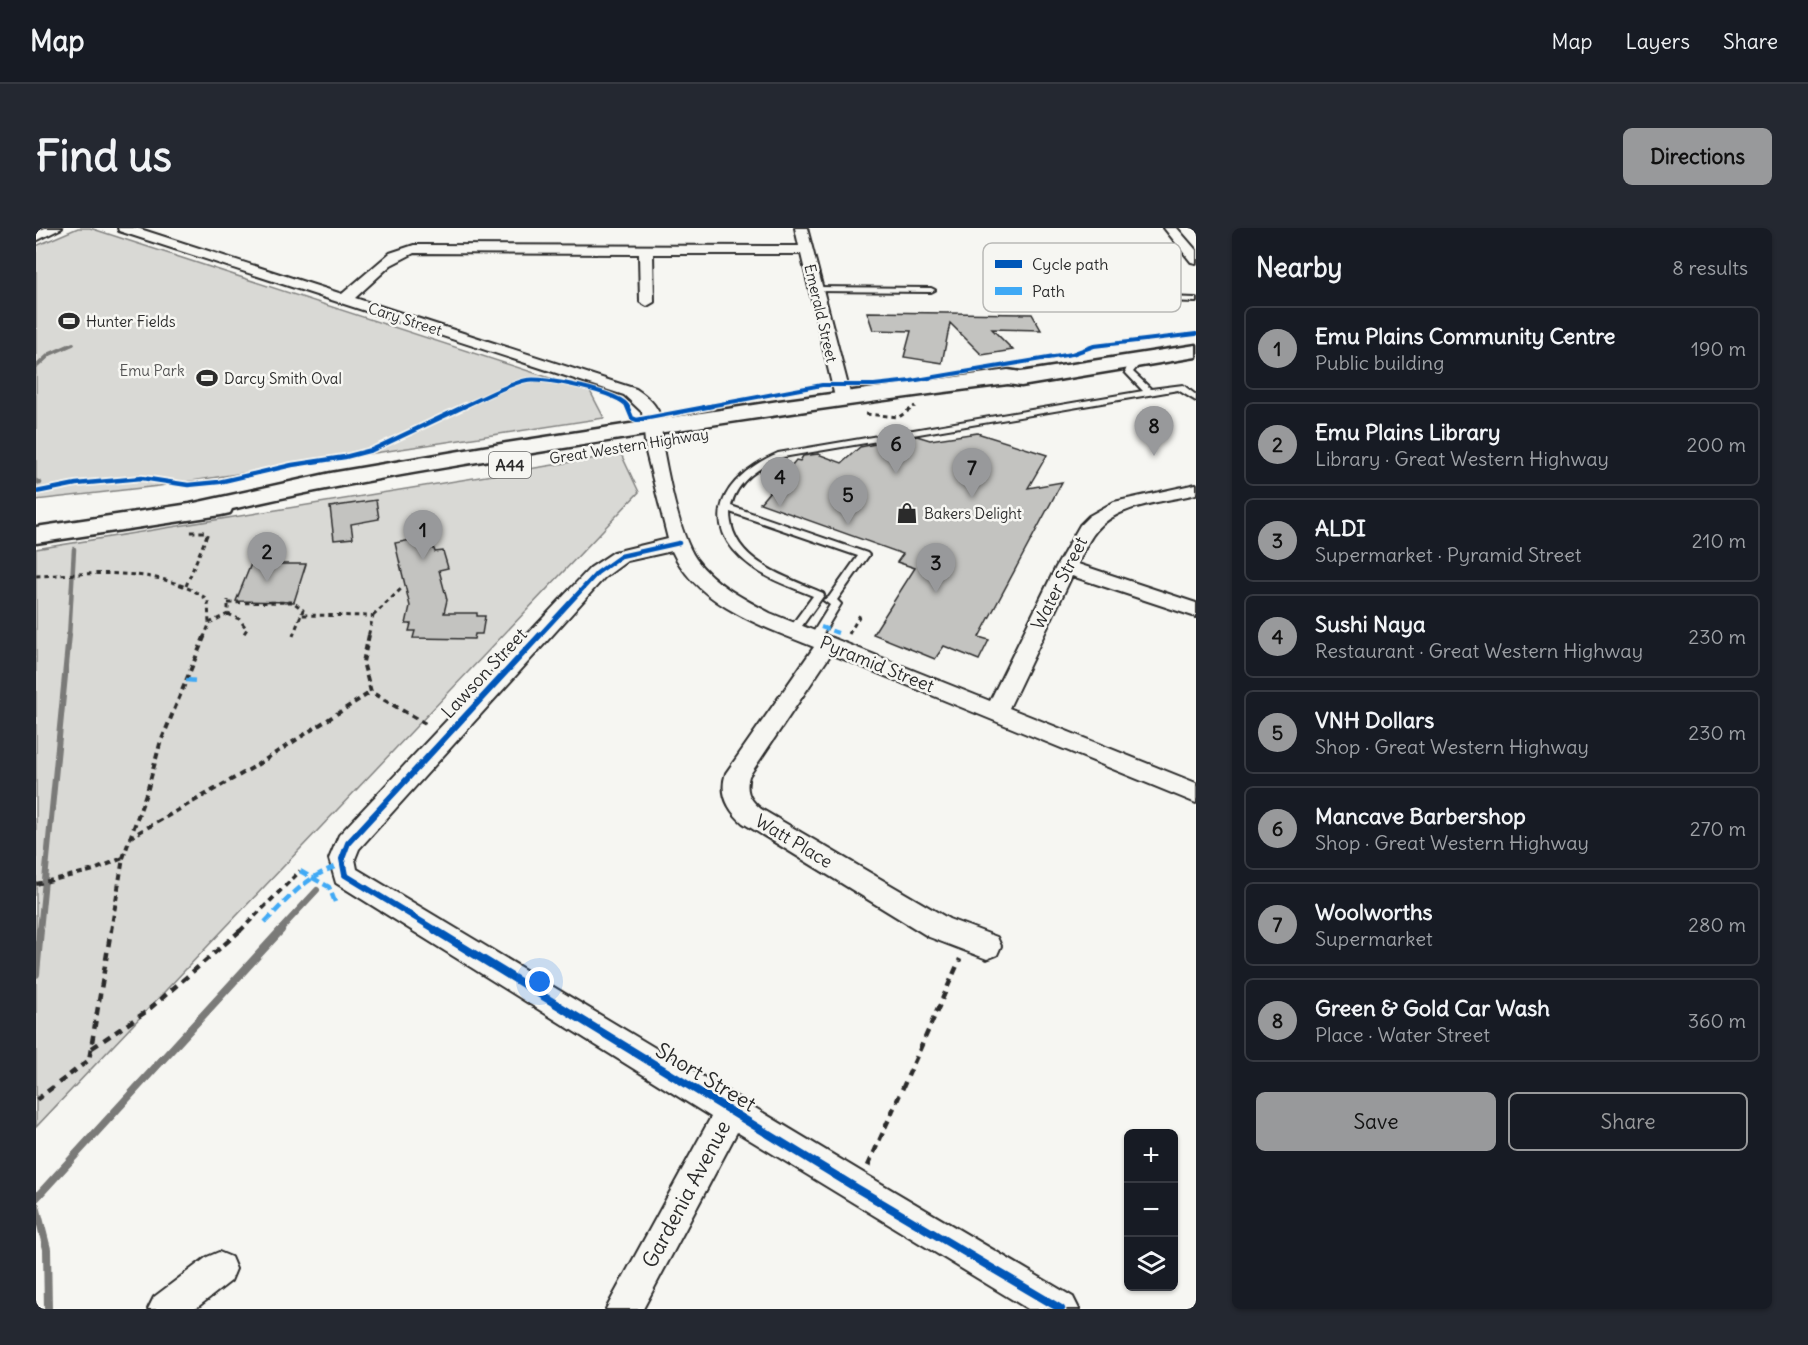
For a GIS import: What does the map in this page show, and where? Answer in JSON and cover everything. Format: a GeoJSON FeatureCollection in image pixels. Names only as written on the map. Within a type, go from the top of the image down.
{"type":"FeatureCollection","features":[{"type":"Feature","properties":{"kind":"highway","name":"Great Western Highway"},"geometry":{"type":"LineString","coordinates":[[36,535],[199,509],[263,503],[366,488],[843,397],[1008,377],[1021,379],[1196,351]]}},
{"type":"Feature","properties":{"kind":"highway","name":"Great Western Highway"},"geometry":{"type":"LineString","coordinates":[[654,434],[1015,384],[1021,379]]}},
{"type":"Feature","properties":{"kind":"street"},"geometry":{"type":"LineString","coordinates":[[36,237],[56,228]]}},
{"type":"Feature","properties":{"kind":"street","name":"Cary Street"},"geometry":{"type":"LineString","coordinates":[[124,228],[623,389],[642,401],[650,412],[654,434]]}},
{"type":"Feature","properties":{"kind":"street","name":"Emerald Street"},"geometry":{"type":"LineString","coordinates":[[801,228],[843,397]]}},
{"type":"Feature","properties":{"kind":"street"},"geometry":{"type":"LineString","coordinates":[[1170,228],[1196,259]]}},
{"type":"Feature","properties":{"kind":"street"},"geometry":{"type":"LineString","coordinates":[[344,299],[355,292],[396,254],[408,249],[806,250]]}},
{"type":"Feature","properties":{"kind":"street"},"geometry":{"type":"LineString","coordinates":[[646,250],[646,302]]}},
{"type":"Feature","properties":{"kind":"street","name":"Pyramid Street"},"geometry":{"type":"LineString","coordinates":[[654,434],[680,543],[687,560],[712,588],[748,610],[820,637],[996,712],[1196,793]]}},
{"type":"Feature","properties":{"kind":"street","name":"Water Street"},"geometry":{"type":"LineString","coordinates":[[996,712],[1066,567],[1087,529],[1108,512],[1135,502],[1196,489]]}},
{"type":"Feature","properties":{"kind":"street","name":"Lawson Street"},"geometry":{"type":"LineString","coordinates":[[341,865],[348,843],[597,573],[621,556],[680,543]]}},
{"type":"Feature","properties":{"kind":"street"},"geometry":{"type":"LineString","coordinates":[[1066,567],[1196,610]]}},
{"type":"Feature","properties":{"kind":"street","name":"Watt Place"},"geometry":{"type":"LineString","coordinates":[[820,637],[738,773],[734,787],[737,800],[752,816],[939,928],[978,943]]}},
{"type":"Feature","properties":{"kind":"street","name":"Short Street"},"geometry":{"type":"LineString","coordinates":[[341,865],[345,875],[355,882],[858,1189],[1061,1309]]}},
{"type":"Feature","properties":{"kind":"street","name":"Gardenia Avenue"},"geometry":{"type":"LineString","coordinates":[[624,1309],[731,1112]]}},
{"type":"Feature","properties":{"kind":"street"},"geometry":{"type":"LineString","coordinates":[[166,1309],[219,1269]]}},
{"type":"Feature","properties":{"kind":"lane"},"geometry":{"type":"LineString","coordinates":[[816,289],[931,290]]}},
{"type":"Feature","properties":{"kind":"lane"},"geometry":{"type":"LineString","coordinates":[[1181,300],[1196,300]]}},
{"type":"Feature","properties":{"kind":"lane"},"geometry":{"type":"LineString","coordinates":[[1139,360],[1129,372],[1149,392]]}},
{"type":"Feature","properties":{"kind":"lane"},"geometry":{"type":"LineString","coordinates":[[833,602],[748,560],[729,537],[725,526],[725,507],[729,494],[756,466],[781,455],[1180,387],[1196,399]]}},
{"type":"Feature","properties":{"kind":"lane"},"geometry":{"type":"LineString","coordinates":[[725,507],[864,555],[833,602],[820,637]]}},
{"type":"Feature","properties":{"kind":"lane"},"geometry":{"type":"LineString","coordinates":[[819,595],[820,637]]}},
{"type":"Feature","properties":{"kind":"path"},"geometry":{"type":"LineString","coordinates":[[866,414],[900,417],[915,406]]}},
{"type":"Feature","properties":{"kind":"path"},"geometry":{"type":"LineString","coordinates":[[180,531],[204,532],[207,535],[186,586]]}},
{"type":"Feature","properties":{"kind":"path"},"geometry":{"type":"LineString","coordinates":[[36,576],[94,575],[166,579],[186,586],[208,600],[209,623],[164,735],[123,858],[89,1060],[36,1100]]}},
{"type":"Feature","properties":{"kind":"path"},"geometry":{"type":"LineString","coordinates":[[402,587],[373,616],[363,662],[371,692],[433,727]]}},
{"type":"Feature","properties":{"kind":"path"},"geometry":{"type":"LineString","coordinates":[[228,614],[228,601],[293,602],[303,610],[293,636]]}},
{"type":"Feature","properties":{"kind":"path"},"geometry":{"type":"LineString","coordinates":[[820,637],[861,613]]}},
{"type":"Feature","properties":{"kind":"path"},"geometry":{"type":"LineString","coordinates":[[209,623],[228,614],[239,618],[245,625],[247,629],[243,635]]}},
{"type":"Feature","properties":{"kind":"path"},"geometry":{"type":"LineString","coordinates":[[301,615],[373,616]]}},
{"type":"Feature","properties":{"kind":"path"},"geometry":{"type":"LineString","coordinates":[[129,838],[258,764],[329,721],[371,692]]}},
{"type":"Feature","properties":{"kind":"path"},"geometry":{"type":"LineString","coordinates":[[36,884],[94,870],[123,858]]}},
{"type":"Feature","properties":{"kind":"path"},"geometry":{"type":"LineString","coordinates":[[92,1048],[131,1025],[195,972],[249,924],[300,871]]}},
{"type":"Feature","properties":{"kind":"path"},"geometry":{"type":"LineString","coordinates":[[858,1189],[978,943]]}},
{"type":"Feature","properties":{"kind":"green space","name":"Emu Park"},"geometry":{"type":"Polygon","coordinates":[[[78,228],[90,228],[590,391],[604,418],[159,486],[36,500],[36,246],[78,228]]]}},
{"type":"Feature","properties":{"kind":"green space"},"geometry":{"type":"Polygon","coordinates":[[[621,454],[639,492],[36,1127],[36,549],[621,454]]]}},
{"type":"Feature","properties":{"kind":"building"},"geometry":{"type":"Polygon","coordinates":[[[867,312],[1032,314],[1041,330],[992,329],[1013,350],[982,355],[950,323],[942,363],[904,357],[911,331],[873,330],[867,312]]]}},
{"type":"Feature","properties":{"kind":"building"},"geometry":{"type":"Polygon","coordinates":[[[977,433],[1047,455],[1028,488],[1062,482],[979,637],[989,640],[979,660],[944,646],[935,659],[873,634],[915,568],[897,562],[903,554],[760,503],[796,460],[800,461],[803,456],[818,454],[842,463],[860,447],[917,436],[930,440],[977,433]]]}},
{"type":"Feature","properties":{"kind":"building"},"geometry":{"type":"Polygon","coordinates":[[[376,500],[379,519],[351,524],[353,538],[334,540],[330,507],[376,500]]]}},
{"type":"Feature","properties":{"kind":"building"},"geometry":{"type":"Polygon","coordinates":[[[421,538],[423,545],[432,544],[435,552],[443,551],[448,568],[439,570],[447,600],[444,613],[477,613],[477,616],[485,616],[482,634],[475,634],[474,639],[413,638],[415,631],[409,631],[411,624],[406,624],[410,606],[395,543],[421,538]]]}},
{"type":"Feature","properties":{"kind":"building"},"geometry":{"type":"Polygon","coordinates":[[[251,564],[306,564],[294,602],[236,601],[251,564]]]}},
{"type":"Feature","properties":{"kind":"waterway"},"geometry":{"type":"LineString","coordinates":[[36,367],[50,354],[73,344]]}},
{"type":"Feature","properties":{"kind":"waterway"},"geometry":{"type":"LineString","coordinates":[[36,481],[40,483]]}},
{"type":"Feature","properties":{"kind":"waterway"},"geometry":{"type":"LineString","coordinates":[[69,637],[74,549]]}},
{"type":"Feature","properties":{"kind":"waterway"},"geometry":{"type":"LineString","coordinates":[[40,931],[69,635]]}},
{"type":"Feature","properties":{"kind":"waterway"},"geometry":{"type":"LineString","coordinates":[[279,931],[317,890]]}},
{"type":"Feature","properties":{"kind":"waterway"},"geometry":{"type":"LineString","coordinates":[[36,974],[40,930]]}},
{"type":"Feature","properties":{"kind":"waterway"},"geometry":{"type":"LineString","coordinates":[[36,1198],[281,930]]}},
{"type":"Feature","properties":{"kind":"waterway"},"geometry":{"type":"LineString","coordinates":[[36,1206],[47,1249],[48,1309]]}},
{"type":"Feature","properties":{"kind":"marked path"},"geometry":{"type":"LineString","coordinates":[[821,627],[838,633]]}},
{"type":"Feature","properties":{"kind":"marked path"},"geometry":{"type":"LineString","coordinates":[[186,680],[198,681]]}},
{"type":"Feature","properties":{"kind":"marked path"},"geometry":{"type":"LineString","coordinates":[[265,922],[309,880],[329,868],[341,865]]}},
{"type":"Feature","properties":{"kind":"marked path"},"geometry":{"type":"LineString","coordinates":[[300,871],[329,887],[335,902]]}},
{"type":"Feature","properties":{"kind":"cycle path"},"geometry":{"type":"LineString","coordinates":[[36,492],[76,484],[142,478],[188,485],[219,482],[292,465],[345,457],[372,450],[430,421],[526,380],[555,381],[616,397],[626,403],[632,418],[637,420],[822,385],[874,385],[911,381],[1072,354],[1094,346],[1196,334]]}},
{"type":"Feature","properties":{"kind":"cycle path"},"geometry":{"type":"LineString","coordinates":[[679,543],[621,556],[597,573],[348,843],[342,859],[345,875],[858,1189],[1061,1309]]}},
{"type":"Feature","properties":{"kind":"place","name":"Hunter Fields"},"geometry":{"type":"Point","coordinates":[69,321]}},
{"type":"Feature","properties":{"kind":"place","name":"Darcy Smith Oval"},"geometry":{"type":"Point","coordinates":[207,378]}},
{"type":"Feature","properties":{"kind":"place","name":"Green & Gold Car Wash"},"geometry":{"type":"Point","coordinates":[1154,456]}},
{"type":"Feature","properties":{"kind":"place","name":"Mancave Barbershop"},"geometry":{"type":"Point","coordinates":[896,474]}},
{"type":"Feature","properties":{"kind":"place","name":"Woolworths"},"geometry":{"type":"Point","coordinates":[972,498]}},
{"type":"Feature","properties":{"kind":"place","name":"Sushi Naya"},"geometry":{"type":"Point","coordinates":[780,507]}},
{"type":"Feature","properties":{"kind":"place","name":"Bakers Delight"},"geometry":{"type":"Point","coordinates":[907,513]}},
{"type":"Feature","properties":{"kind":"place","name":"VNH Dollars"},"geometry":{"type":"Point","coordinates":[848,525]}},
{"type":"Feature","properties":{"kind":"place","name":"Emu Plains Community Centre"},"geometry":{"type":"Point","coordinates":[423,560]}},
{"type":"Feature","properties":{"kind":"place","name":"Emu Plains Library"},"geometry":{"type":"Point","coordinates":[267,582]}},
{"type":"Feature","properties":{"kind":"place","name":"ALDI"},"geometry":{"type":"Point","coordinates":[936,593]}}]}
